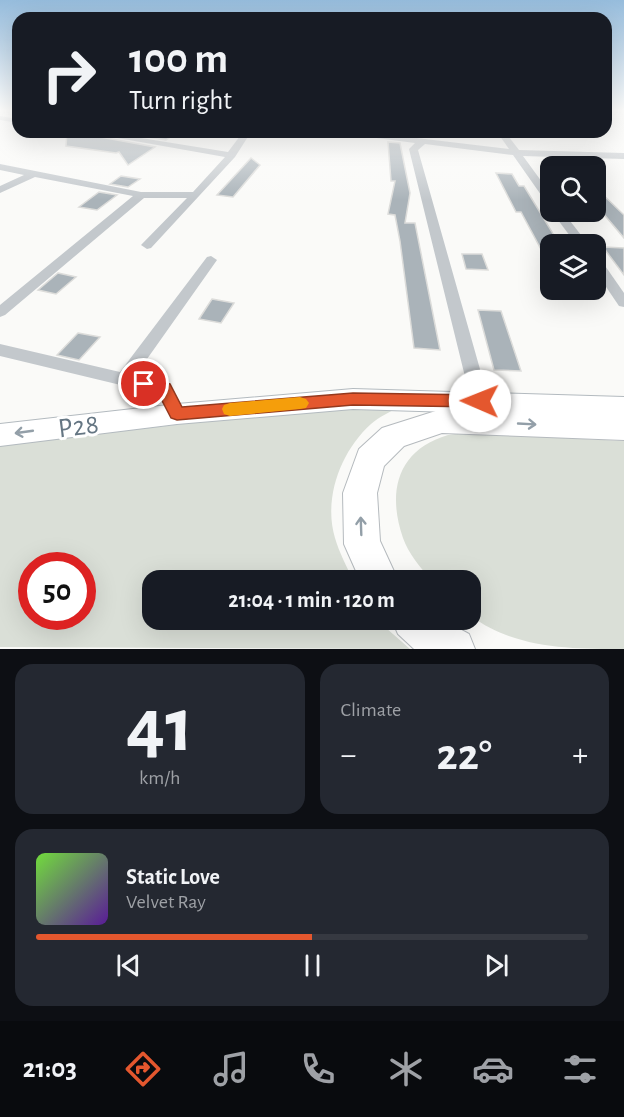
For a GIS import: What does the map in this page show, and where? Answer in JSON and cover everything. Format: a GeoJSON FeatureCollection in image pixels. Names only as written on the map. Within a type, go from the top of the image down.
{"type":"FeatureCollection","features":[{"type":"Feature","properties":{"kind":"main road","name":"Р28"},"geometry":{"type":"LineString","coordinates":[[0,435],[177,414],[353,399],[624,407]]}},
{"type":"Feature","properties":{"kind":"main road"},"geometry":{"type":"LineString","coordinates":[[374,570],[362,544],[360,493],[369,459],[393,437],[442,421],[624,428]]}},
{"type":"Feature","properties":{"kind":"main road"},"geometry":{"type":"LineString","coordinates":[[424,630],[434,639],[454,649]]}},
{"type":"Feature","properties":{"kind":"street"},"geometry":{"type":"LineString","coordinates":[[134,139],[232,155]]}},
{"type":"Feature","properties":{"kind":"street"},"geometry":{"type":"LineString","coordinates":[[147,245],[196,195],[232,155],[242,139]]}},
{"type":"Feature","properties":{"kind":"street"},"geometry":{"type":"LineString","coordinates":[[404,139],[517,153],[624,156]]}},
{"type":"Feature","properties":{"kind":"street"},"geometry":{"type":"LineString","coordinates":[[507,139],[540,186]]}},
{"type":"Feature","properties":{"kind":"street"},"geometry":{"type":"LineString","coordinates":[[422,142],[413,148],[414,158],[427,193],[480,401]]}},
{"type":"Feature","properties":{"kind":"street"},"geometry":{"type":"LineString","coordinates":[[0,167],[141,195],[196,195]]}},
{"type":"Feature","properties":{"kind":"street"},"geometry":{"type":"LineString","coordinates":[[0,190],[33,174]]}},
{"type":"Feature","properties":{"kind":"street"},"geometry":{"type":"LineString","coordinates":[[0,312],[141,195]]}},
{"type":"Feature","properties":{"kind":"street"},"geometry":{"type":"LineString","coordinates":[[124,380],[211,260]]}},
{"type":"Feature","properties":{"kind":"street"},"geometry":{"type":"LineString","coordinates":[[606,277],[624,303]]}},
{"type":"Feature","properties":{"kind":"street"},"geometry":{"type":"LineString","coordinates":[[0,350],[164,388],[177,414]]}},
{"type":"Feature","properties":{"kind":"shaded area"},"geometry":{"type":"Polygon","coordinates":[[[355,404],[399,407],[374,421],[360,435],[343,461],[337,476],[331,507],[332,523],[337,543],[348,570],[142,570],[142,630],[388,630],[410,649],[0,647],[0,445],[355,404]]]}},
{"type":"Feature","properties":{"kind":"shaded area"},"geometry":{"type":"Polygon","coordinates":[[[448,435],[624,441],[624,649],[544,645],[506,635],[481,622],[481,570],[423,570],[411,555],[398,521],[396,505],[400,475],[407,462],[417,451],[448,435]]]}},
{"type":"Feature","properties":{"kind":"building"},"geometry":{"type":"Polygon","coordinates":[[[66,139],[113,139],[155,147],[128,165],[119,152],[66,146],[66,139]]]}},
{"type":"Feature","properties":{"kind":"building"},"geometry":{"type":"Polygon","coordinates":[[[388,142],[400,143],[410,193],[405,223],[415,223],[440,350],[414,348],[395,215],[388,214],[395,181],[391,181],[388,142]]]}},
{"type":"Feature","properties":{"kind":"building"},"geometry":{"type":"Polygon","coordinates":[[[251,158],[260,165],[233,197],[217,195],[251,158]]]}},
{"type":"Feature","properties":{"kind":"building"},"geometry":{"type":"Polygon","coordinates":[[[496,173],[512,174],[519,186],[524,186],[540,212],[540,222],[546,222],[553,234],[540,234],[540,247],[521,212],[516,212],[496,173]]]}},
{"type":"Feature","properties":{"kind":"building"},"geometry":{"type":"Polygon","coordinates":[[[121,176],[140,179],[128,187],[110,184],[121,176]]]}},
{"type":"Feature","properties":{"kind":"building"},"geometry":{"type":"Polygon","coordinates":[[[99,192],[117,195],[97,210],[79,207],[99,192]]]}},
{"type":"Feature","properties":{"kind":"building"},"geometry":{"type":"Polygon","coordinates":[[[606,198],[624,215],[624,238],[606,217],[606,198]]]}},
{"type":"Feature","properties":{"kind":"building"},"geometry":{"type":"Polygon","coordinates":[[[606,247],[624,248],[624,275],[606,251],[606,247]]]}},
{"type":"Feature","properties":{"kind":"building"},"geometry":{"type":"Polygon","coordinates":[[[462,254],[482,254],[488,270],[466,269],[462,254]]]}},
{"type":"Feature","properties":{"kind":"building"},"geometry":{"type":"Polygon","coordinates":[[[58,273],[76,277],[56,294],[38,290],[58,273]]]}},
{"type":"Feature","properties":{"kind":"building"},"geometry":{"type":"Polygon","coordinates":[[[212,299],[234,303],[221,323],[199,319],[212,299]]]}},
{"type":"Feature","properties":{"kind":"building"},"geometry":{"type":"Polygon","coordinates":[[[478,310],[501,311],[521,371],[494,370],[478,310]]]}},
{"type":"Feature","properties":{"kind":"building"},"geometry":{"type":"Polygon","coordinates":[[[78,333],[100,337],[79,360],[57,355],[78,333]]]}},
{"type":"Feature","properties":{"kind":"slow traffic"},"geometry":{"type":"LineString","coordinates":[[230,409],[300,403]]}},
{"type":"Feature","properties":{"kind":"route"},"geometry":{"type":"LineString","coordinates":[[144,384],[164,388],[177,414],[353,399],[480,401]]}}]}
